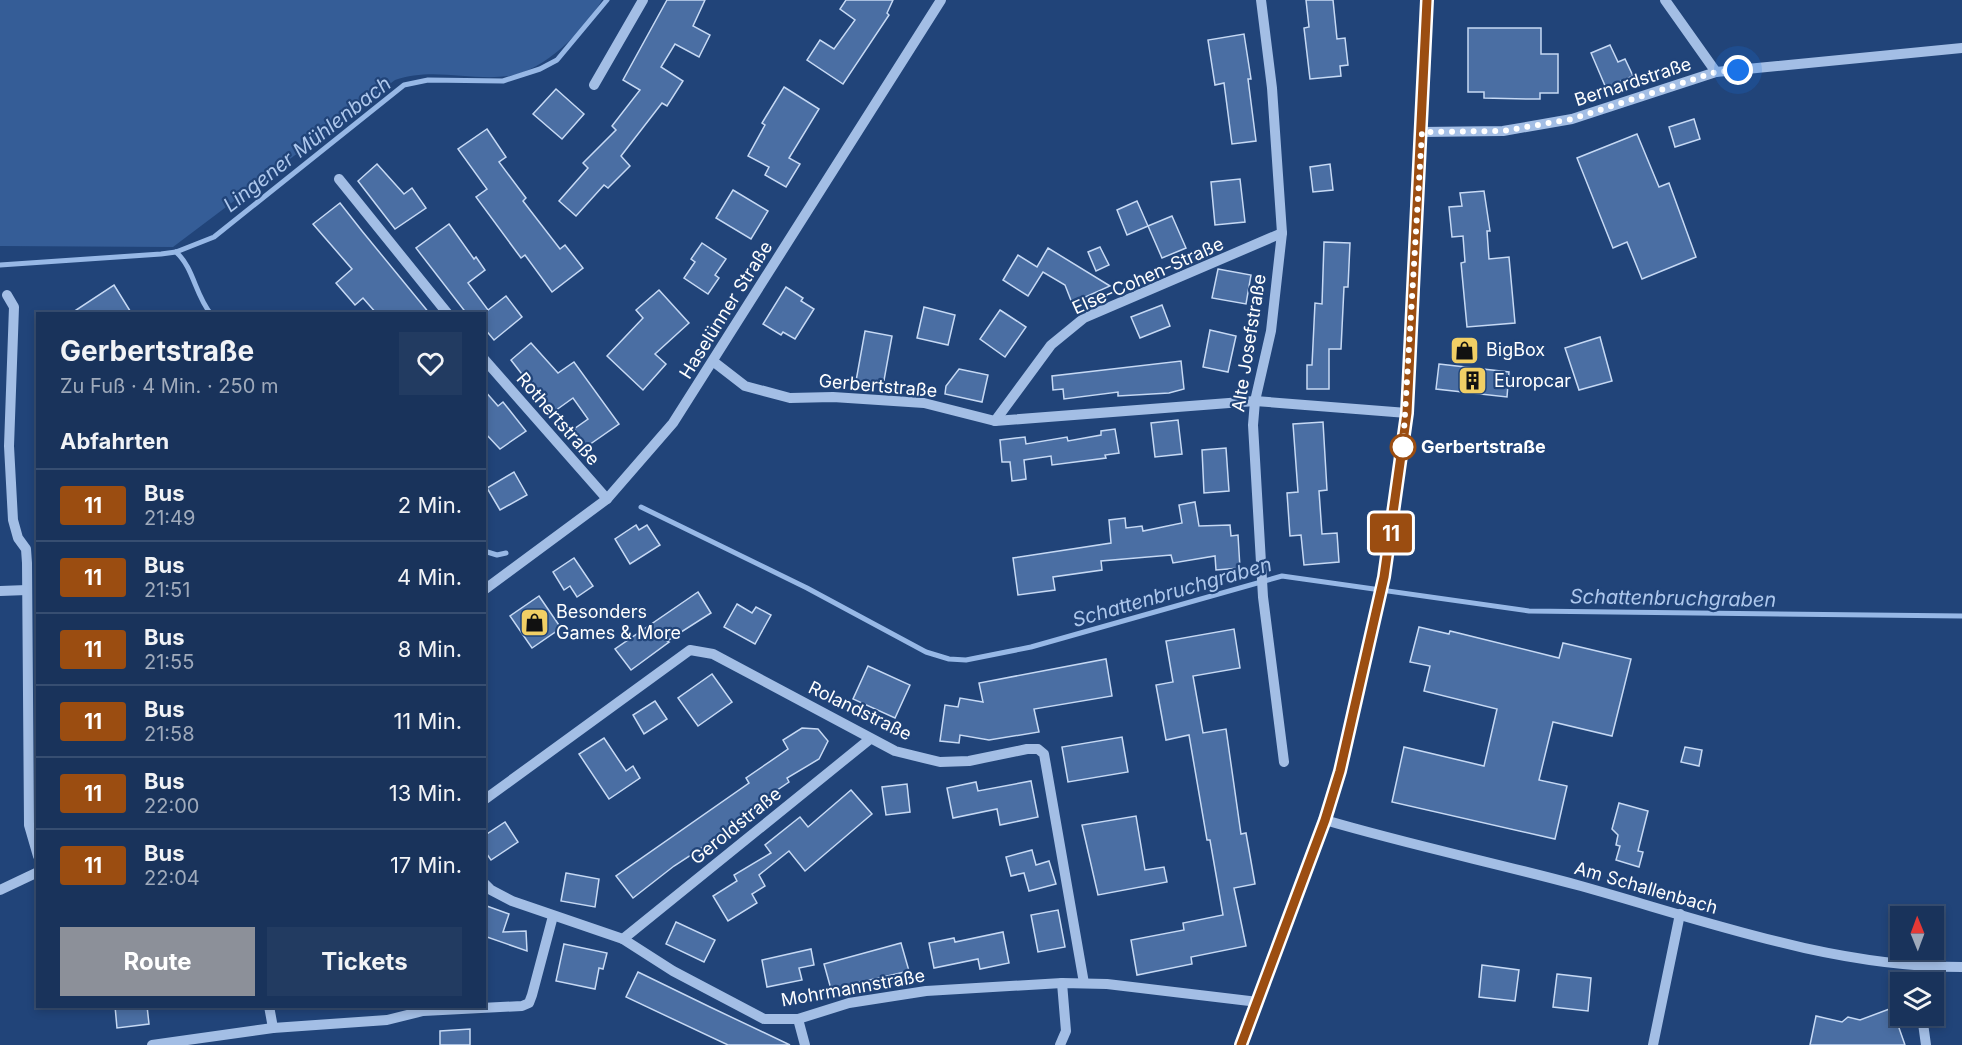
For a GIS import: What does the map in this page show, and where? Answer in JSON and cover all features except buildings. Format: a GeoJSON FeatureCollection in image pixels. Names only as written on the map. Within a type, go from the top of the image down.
{"type":"FeatureCollection","features":[{"type":"Feature","properties":{"kind":"street"},"geometry":{"type":"LineString","coordinates":[[594,85],[643,0]]}},
{"type":"Feature","properties":{"kind":"street","name":"Haselünner Straße"},"geometry":{"type":"LineString","coordinates":[[486,589],[607,499],[673,423],[714,362],[941,0]]}},
{"type":"Feature","properties":{"kind":"street","name":"Alte Josefstraße"},"geometry":{"type":"LineString","coordinates":[[1261,0],[1272,88],[1282,233],[1271,331],[1255,401],[1253,424],[1263,597],[1284,762]]}},
{"type":"Feature","properties":{"kind":"street"},"geometry":{"type":"LineString","coordinates":[[1241,1045],[1325,820],[1340,771],[1384,577],[1407,413],[1427,0]]}},
{"type":"Feature","properties":{"kind":"street"},"geometry":{"type":"LineString","coordinates":[[1665,0],[1716,72]]}},
{"type":"Feature","properties":{"kind":"street","name":"Bernardstraße"},"geometry":{"type":"LineString","coordinates":[[1422,132],[1503,131],[1572,119],[1716,72],[1962,48]]}},
{"type":"Feature","properties":{"kind":"street"},"geometry":{"type":"LineString","coordinates":[[339,179],[446,312]]}},
{"type":"Feature","properties":{"kind":"street","name":"Else-Cohen-Straße"},"geometry":{"type":"LineString","coordinates":[[995,421],[1051,345],[1084,318],[1282,233]]}},
{"type":"Feature","properties":{"kind":"street"},"geometry":{"type":"LineString","coordinates":[[8,295],[14,307],[9,446],[13,520],[18,538],[26,549],[29,825],[36,849]]}},
{"type":"Feature","properties":{"kind":"street","name":"Rothertstraße"},"geometry":{"type":"LineString","coordinates":[[486,361],[607,499]]}},
{"type":"Feature","properties":{"kind":"street","name":"Gerbertstraße"},"geometry":{"type":"LineString","coordinates":[[714,362],[745,386],[790,398],[833,397],[924,403],[995,421],[1255,401],[1407,413]]}},
{"type":"Feature","properties":{"kind":"street"},"geometry":{"type":"LineString","coordinates":[[0,591],[27,590]]}},
{"type":"Feature","properties":{"kind":"street","name":"Rolandstraße"},"geometry":{"type":"LineString","coordinates":[[486,799],[690,650],[713,654],[895,751],[939,762],[969,761],[1027,749],[1038,749],[1044,754],[1084,983]]}},
{"type":"Feature","properties":{"kind":"street","name":"Geroldstraße"},"geometry":{"type":"LineString","coordinates":[[623,939],[870,739]]}},
{"type":"Feature","properties":{"kind":"street","name":"Am Schallenbach"},"geometry":{"type":"LineString","coordinates":[[1325,820],[1680,914],[1783,944],[1920,967],[1962,967]]}},
{"type":"Feature","properties":{"kind":"street"},"geometry":{"type":"LineString","coordinates":[[0,890],[36,873]]}},
{"type":"Feature","properties":{"kind":"street","name":"Mohrmannstraße"},"geometry":{"type":"LineString","coordinates":[[486,885],[512,901],[623,939],[673,971],[764,1018],[798,1018],[883,996],[1062,982],[1258,1002]]}},
{"type":"Feature","properties":{"kind":"street"},"geometry":{"type":"LineString","coordinates":[[1653,1045],[1680,914]]}},
{"type":"Feature","properties":{"kind":"street"},"geometry":{"type":"LineString","coordinates":[[486,1008],[522,1006],[529,1003],[553,916]]}},
{"type":"Feature","properties":{"kind":"street"},"geometry":{"type":"LineString","coordinates":[[1920,967],[1920,972]]}},
{"type":"Feature","properties":{"kind":"street"},"geometry":{"type":"LineString","coordinates":[[1060,1045],[1066,1031],[1062,982]]}},
{"type":"Feature","properties":{"kind":"street"},"geometry":{"type":"LineString","coordinates":[[269,1008],[273,1028]]}},
{"type":"Feature","properties":{"kind":"street"},"geometry":{"type":"LineString","coordinates":[[152,1045],[273,1028],[387,1020],[423,1011],[482,1008]]}},
{"type":"Feature","properties":{"kind":"street"},"geometry":{"type":"LineString","coordinates":[[798,1018],[805,1045]]}},
{"type":"Feature","properties":{"kind":"street"},"geometry":{"type":"LineString","coordinates":[[1923,1026],[1926,1045]]}},
{"type":"Feature","properties":{"kind":"shaded area"},"geometry":{"type":"Polygon","coordinates":[[[0,0],[602,0],[585,24],[562,47],[549,58],[522,73],[494,77],[437,74],[409,76],[395,80],[173,247],[0,246],[0,0]]]}},
{"type":"Feature","properties":{"kind":"waterway","name":"Lingener Mühlenbach"},"geometry":{"type":"LineString","coordinates":[[0,265],[161,254],[176,252],[214,237],[404,85],[428,80],[503,81],[540,69],[557,60],[607,0]]}},
{"type":"Feature","properties":{"kind":"waterway"},"geometry":{"type":"LineString","coordinates":[[176,252],[187,266],[201,299],[210,312]]}},
{"type":"Feature","properties":{"kind":"waterway","name":"Schattenbruchgraben"},"geometry":{"type":"LineString","coordinates":[[641,507],[807,588],[926,652],[949,659],[966,660],[1031,647],[1282,576],[1529,611],[1962,616]]}},
{"type":"Feature","properties":{"kind":"waterway"},"geometry":{"type":"LineString","coordinates":[[486,552],[497,555],[506,553]]}},
{"type":"Feature","properties":{"kind":"bus line","name":"11"},"geometry":{"type":"LineString","coordinates":[[1241,1045],[1325,820],[1340,771],[1384,577],[1407,413],[1427,0]]}},
{"type":"Feature","properties":{"kind":"place","name":"BigBox"},"geometry":{"type":"Point","coordinates":[1465,350]}},
{"type":"Feature","properties":{"kind":"place","name":"Europcar"},"geometry":{"type":"Point","coordinates":[1473,381]}},
{"type":"Feature","properties":{"kind":"place","name":"Gerbertstraße"},"geometry":{"type":"Point","coordinates":[1403,447]}},
{"type":"Feature","properties":{"kind":"place","name":"Besonders Games & More"},"geometry":{"type":"Point","coordinates":[535,622]}},
{"type":"Feature","properties":{"kind":"route"},"geometry":{"type":"LineString","coordinates":[[1403,447],[1407,413],[1422,132],[1503,131],[1572,119],[1716,72],[1738,70]]}}]}
